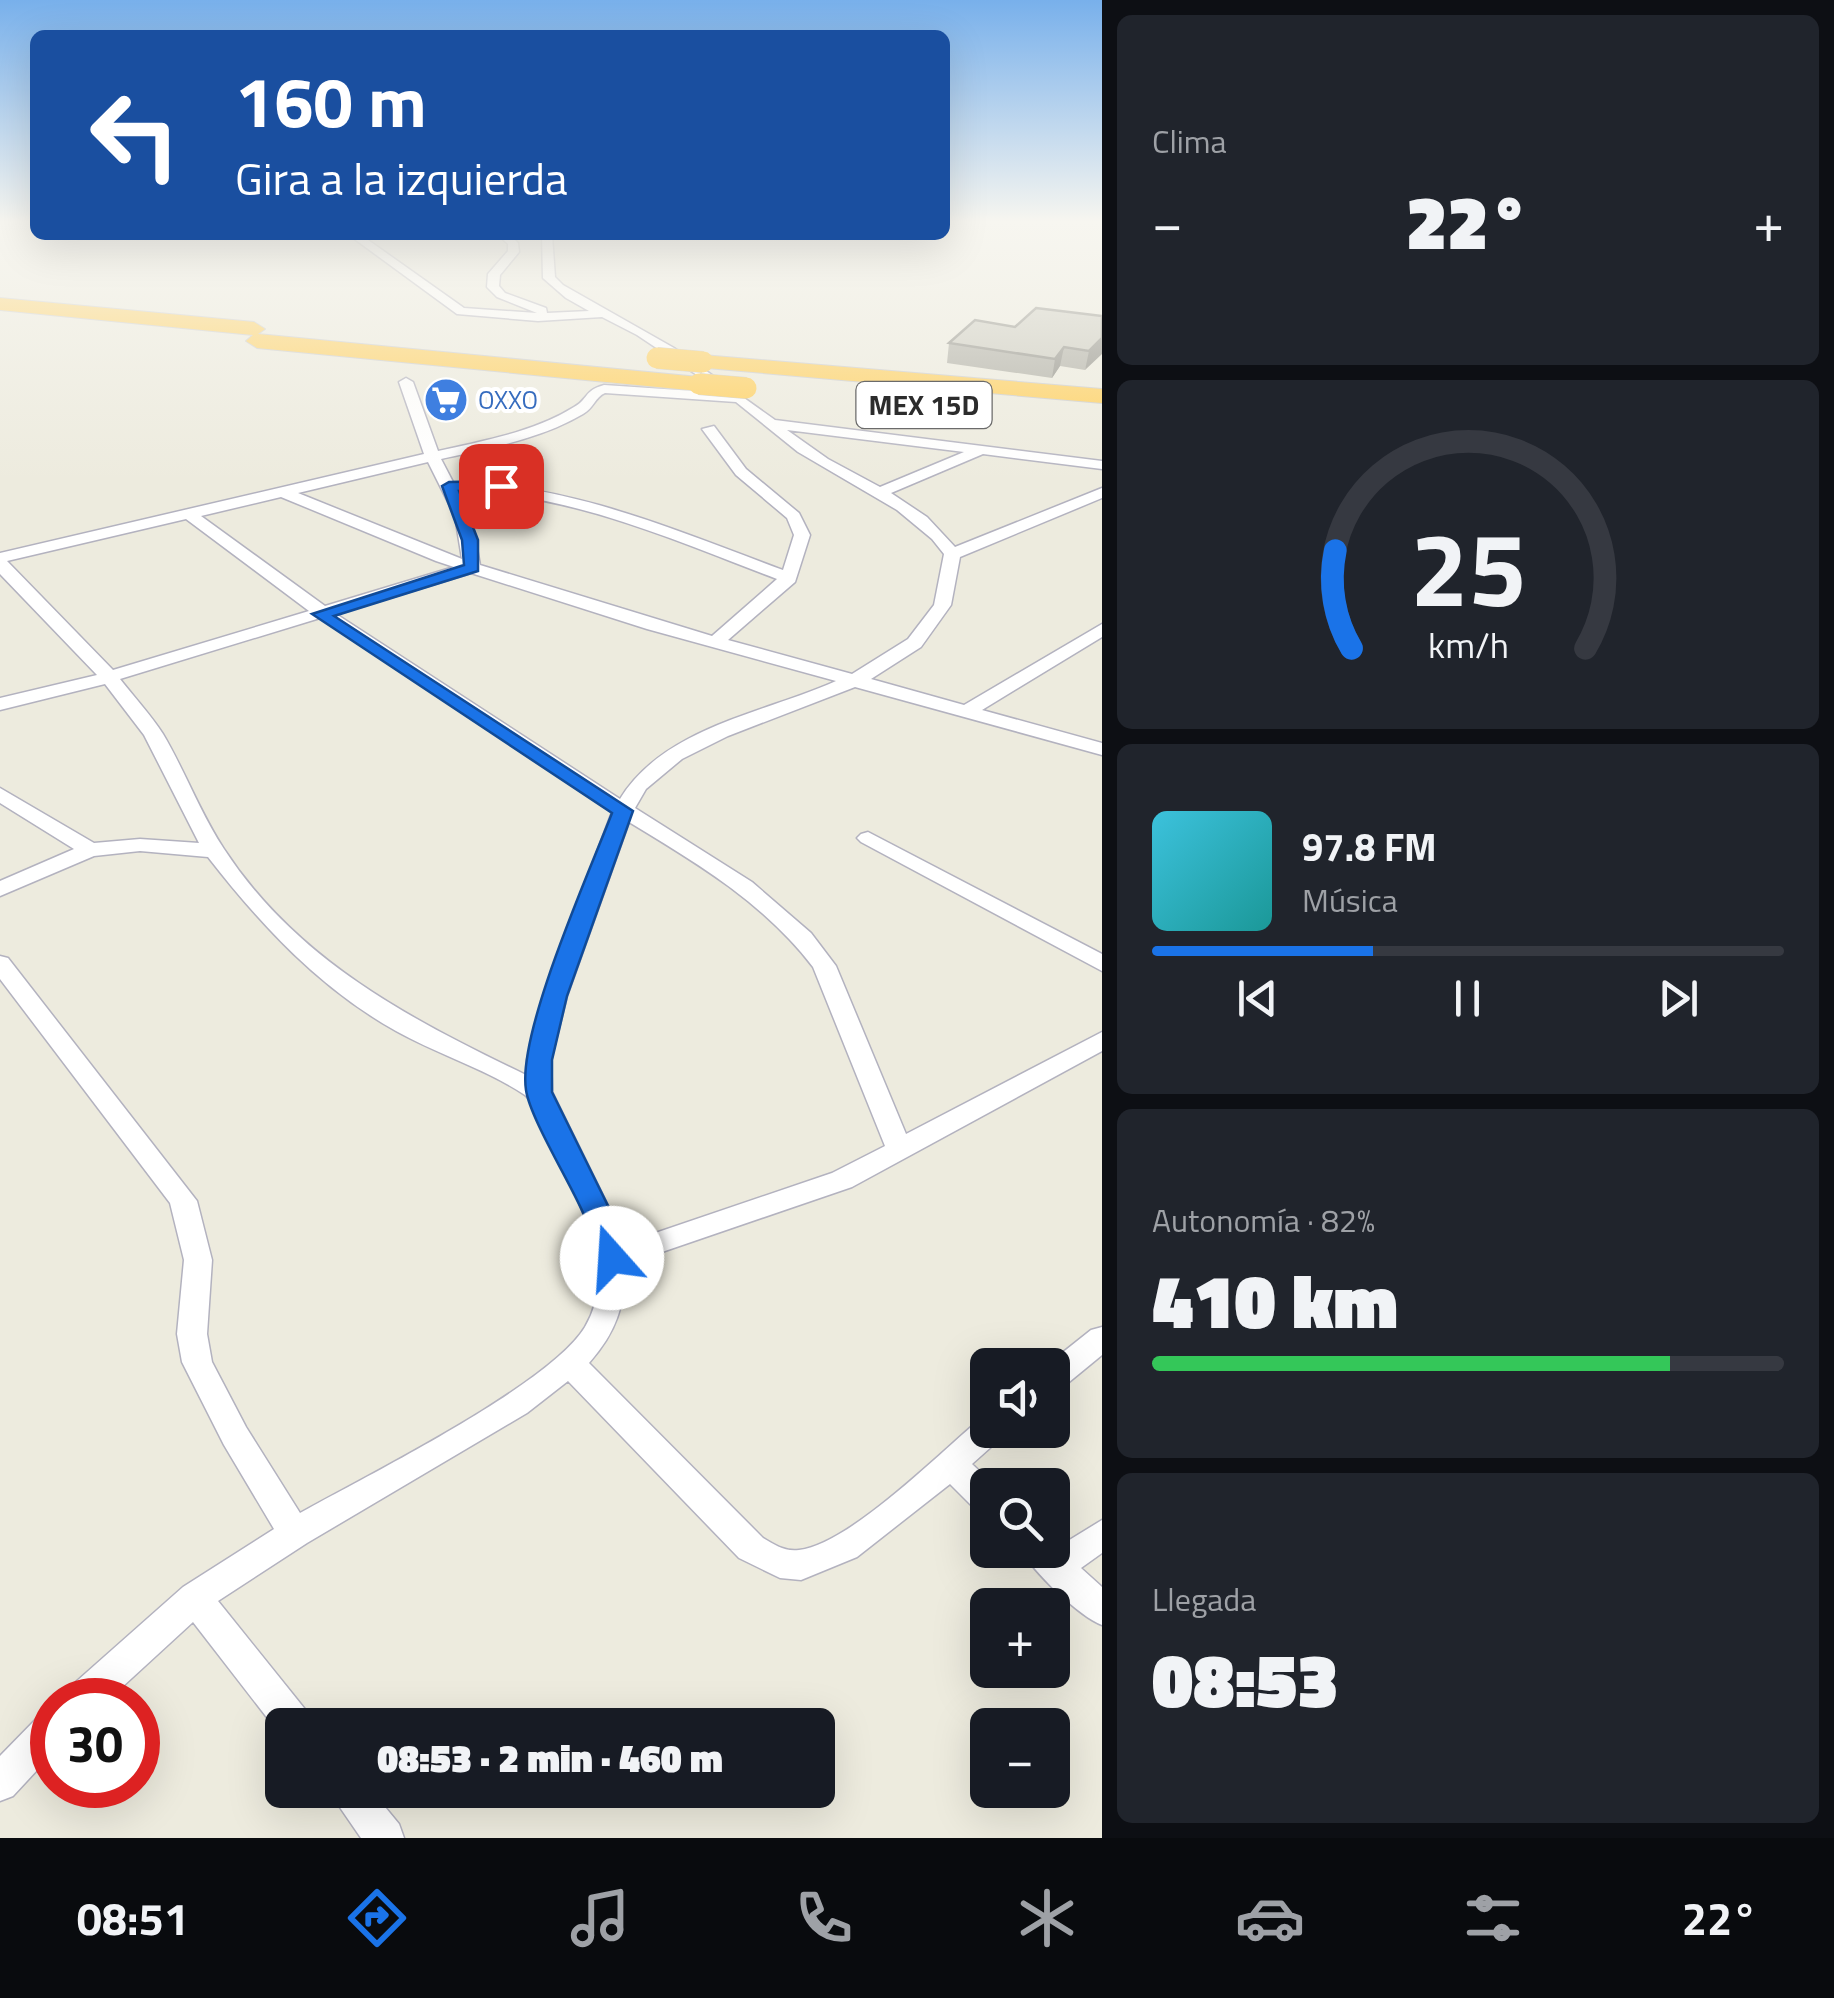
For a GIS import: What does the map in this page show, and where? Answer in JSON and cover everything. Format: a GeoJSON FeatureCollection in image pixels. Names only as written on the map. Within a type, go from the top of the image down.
{"type":"FeatureCollection","features":[{"type":"Feature","properties":{"kind":"highway","name":"MEX 15D"},"geometry":{"type":"LineString","coordinates":[[48,310],[256,335],[701,373],[1102,396]]}},
{"type":"Feature","properties":{"kind":"highway","name":"MEX 15D"},"geometry":{"type":"LineString","coordinates":[[0,320],[657,358],[742,393],[950,408]]}},
{"type":"Feature","properties":{"kind":"street"},"geometry":{"type":"LineString","coordinates":[[106,1678],[194,1598],[295,1532],[516,1404],[570,1363],[598,1332],[610,1298],[612,1258],[600,1218],[539,1092],[539,1060],[555,996],[623,811],[639,785],[694,746],[886,664],[923,636],[942,610],[952,573],[952,554],[940,536],[919,518],[881,492],[807,452],[771,424],[742,393],[635,329],[595,310],[560,316],[490,315],[465,310]]}},
{"type":"Feature","properties":{"kind":"street"},"geometry":{"type":"LineString","coordinates":[[540,310],[560,316]]}},
{"type":"Feature","properties":{"kind":"street"},"geometry":{"type":"LineString","coordinates":[[406,382],[432,456],[449,486],[470,540],[472,568]]}},
{"type":"Feature","properties":{"kind":"street"},"geometry":{"type":"LineString","coordinates":[[539,1092],[380,1011],[320,966],[249,896],[214,852],[152,734],[109,677],[0,561],[188,512],[529,433],[580,410],[592,393],[604,389],[742,393]]}},
{"type":"Feature","properties":{"kind":"street"},"geometry":{"type":"LineString","coordinates":[[771,424],[1102,465]]}},
{"type":"Feature","properties":{"kind":"street"},"geometry":{"type":"LineString","coordinates":[[709,428],[732,462],[801,525],[802,547],[789,578],[715,642]]}},
{"type":"Feature","properties":{"kind":"street"},"geometry":{"type":"LineString","coordinates":[[881,492],[984,449]]}},
{"type":"Feature","properties":{"kind":"street"},"geometry":{"type":"LineString","coordinates":[[449,486],[524,490],[614,516],[789,578]]}},
{"type":"Feature","properties":{"kind":"street"},"geometry":{"type":"LineString","coordinates":[[280,491],[472,568],[715,642],[1102,749]]}},
{"type":"Feature","properties":{"kind":"street"},"geometry":{"type":"LineString","coordinates":[[952,554],[1102,492]]}},
{"type":"Feature","properties":{"kind":"street"},"geometry":{"type":"LineString","coordinates":[[188,512],[320,614],[714,868],[787,921],[809,944],[857,1042],[900,1152]]}},
{"type":"Feature","properties":{"kind":"street"},"geometry":{"type":"LineString","coordinates":[[0,704],[109,677],[472,568]]}},
{"type":"Feature","properties":{"kind":"street"},"geometry":{"type":"LineString","coordinates":[[964,713],[1102,628]]}},
{"type":"Feature","properties":{"kind":"street"},"geometry":{"type":"LineString","coordinates":[[1077,742],[1102,731]]}},
{"type":"Feature","properties":{"kind":"street"},"geometry":{"type":"LineString","coordinates":[[0,794],[90,850]]}},
{"type":"Feature","properties":{"kind":"street"},"geometry":{"type":"LineString","coordinates":[[868,838],[1102,964]]}},
{"type":"Feature","properties":{"kind":"street"},"geometry":{"type":"LineString","coordinates":[[0,890],[90,850],[140,845],[214,852]]}},
{"type":"Feature","properties":{"kind":"street"},"geometry":{"type":"LineString","coordinates":[[0,962],[182,1201],[198,1260],[192,1334],[197,1362],[235,1436],[295,1532]]}},
{"type":"Feature","properties":{"kind":"street"},"geometry":{"type":"LineString","coordinates":[[612,1258],[842,1180],[1102,1040]]}},
{"type":"Feature","properties":{"kind":"street"},"geometry":{"type":"LineString","coordinates":[[1070,1364],[1102,1338]]}},
{"type":"Feature","properties":{"kind":"street"},"geometry":{"type":"LineString","coordinates":[[570,1363],[751,1548],[778,1564],[803,1565],[824,1558],[872,1527],[970,1446]]}},
{"type":"Feature","properties":{"kind":"street"},"geometry":{"type":"LineString","coordinates":[[949,1463],[970,1483]]}},
{"type":"Feature","properties":{"kind":"street"},"geometry":{"type":"LineString","coordinates":[[1070,1548],[1102,1534]]}},
{"type":"Feature","properties":{"kind":"street"},"geometry":{"type":"LineString","coordinates":[[1058,1568],[1102,1610]]}},
{"type":"Feature","properties":{"kind":"street"},"geometry":{"type":"LineString","coordinates":[[194,1598],[282,1708]]}},
{"type":"Feature","properties":{"kind":"street"},"geometry":{"type":"LineString","coordinates":[[0,1783],[30,1751]]}},
{"type":"Feature","properties":{"kind":"street"},"geometry":{"type":"LineString","coordinates":[[361,1808],[385,1838]]}},
{"type":"Feature","properties":{"kind":"building"},"geometry":{"type":"Polygon","coordinates":[[[1034,310],[1102,316],[1102,338],[1089,351],[1064,347],[1055,359],[949,343],[975,320],[1015,327],[1034,310]]]}},
{"type":"Feature","properties":{"kind":"place","name":"OXXO"},"geometry":{"type":"Point","coordinates":[446,400]}},
{"type":"Feature","properties":{"kind":"route"},"geometry":{"type":"LineString","coordinates":[[501,486],[449,486],[470,540],[472,568],[320,614],[623,811],[555,996],[539,1060],[539,1092],[600,1218],[612,1258]]}}]}
